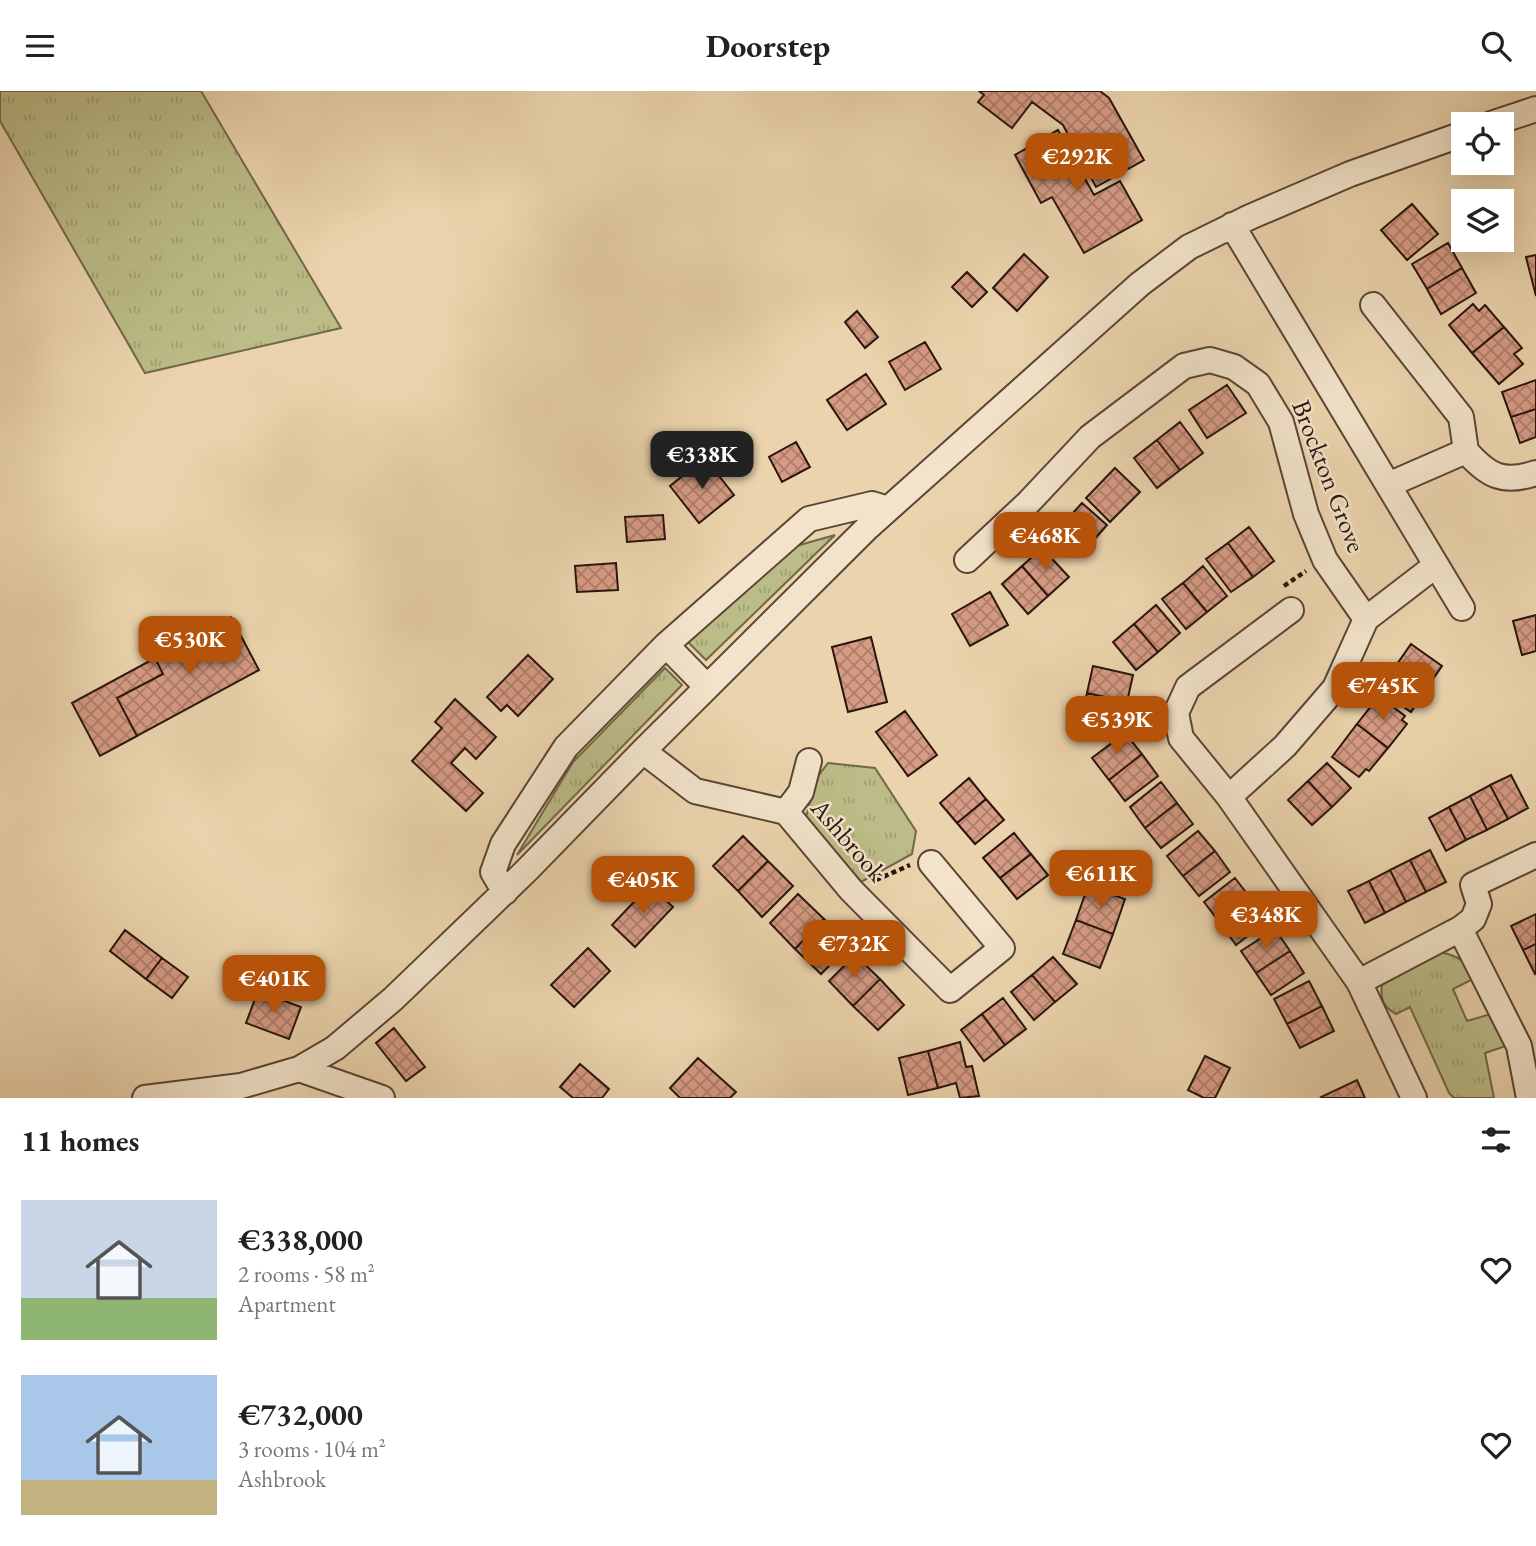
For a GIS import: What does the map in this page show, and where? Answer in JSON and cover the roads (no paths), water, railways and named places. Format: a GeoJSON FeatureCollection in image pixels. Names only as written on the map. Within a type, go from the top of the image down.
{"type":"FeatureCollection","features":[{"type":"Feature","properties":{"kind":"street"},"geometry":{"type":"LineString","coordinates":[[1514,116],[1536,109]]}},
{"type":"Feature","properties":{"kind":"street"},"geometry":{"type":"LineString","coordinates":[[145,1098],[242,1092],[299,1069],[335,1048],[393,999],[505,892],[707,687],[888,509],[1140,284],[1189,247],[1232,225],[1350,174],[1451,138]]}},
{"type":"Feature","properties":{"kind":"street"},"geometry":{"type":"LineString","coordinates":[[1232,225],[1462,608]]}},
{"type":"Feature","properties":{"kind":"street"},"geometry":{"type":"LineString","coordinates":[[1373,305],[1461,417],[1466,451],[1481,468],[1500,478],[1530,475]]}},
{"type":"Feature","properties":{"kind":"street","name":"Brockton Grove"},"geometry":{"type":"LineString","coordinates":[[967,559],[1028,503],[1090,437],[1184,366],[1210,360],[1234,366],[1258,384],[1281,422],[1306,514],[1325,560],[1366,619]]}},
{"type":"Feature","properties":{"kind":"street"},"geometry":{"type":"LineString","coordinates":[[1388,485],[1466,451]]}},
{"type":"Feature","properties":{"kind":"street"},"geometry":{"type":"LineString","coordinates":[[505,892],[493,872],[503,844],[566,747],[666,645],[809,519],[872,504],[888,509]]}},
{"type":"Feature","properties":{"kind":"street"},"geometry":{"type":"LineString","coordinates":[[1229,797],[1285,746],[1335,688],[1366,619],[1435,566]]}},
{"type":"Feature","properties":{"kind":"street"},"geometry":{"type":"LineString","coordinates":[[1291,610],[1188,687],[1176,713],[1181,738],[1229,797],[1359,982],[1415,1098]]}},
{"type":"Feature","properties":{"kind":"street"},"geometry":{"type":"LineString","coordinates":[[666,645],[707,687]]}},
{"type":"Feature","properties":{"kind":"street","name":"Ashbrook"},"geometry":{"type":"LineString","coordinates":[[643,751],[695,791],[786,812],[850,890],[950,990],[1002,948],[931,863]]}},
{"type":"Feature","properties":{"kind":"street","name":"Ashbrook"},"geometry":{"type":"LineString","coordinates":[[786,812],[801,792],[809,761]]}},
{"type":"Feature","properties":{"kind":"street"},"geometry":{"type":"LineString","coordinates":[[1359,982],[1460,929],[1473,919],[1479,904],[1473,885],[1536,855]]}},
{"type":"Feature","properties":{"kind":"street"},"geometry":{"type":"LineString","coordinates":[[1460,929],[1519,1046],[1529,1098]]}},
{"type":"Feature","properties":{"kind":"street"},"geometry":{"type":"LineString","coordinates":[[299,1069],[382,1098]]}}]}
